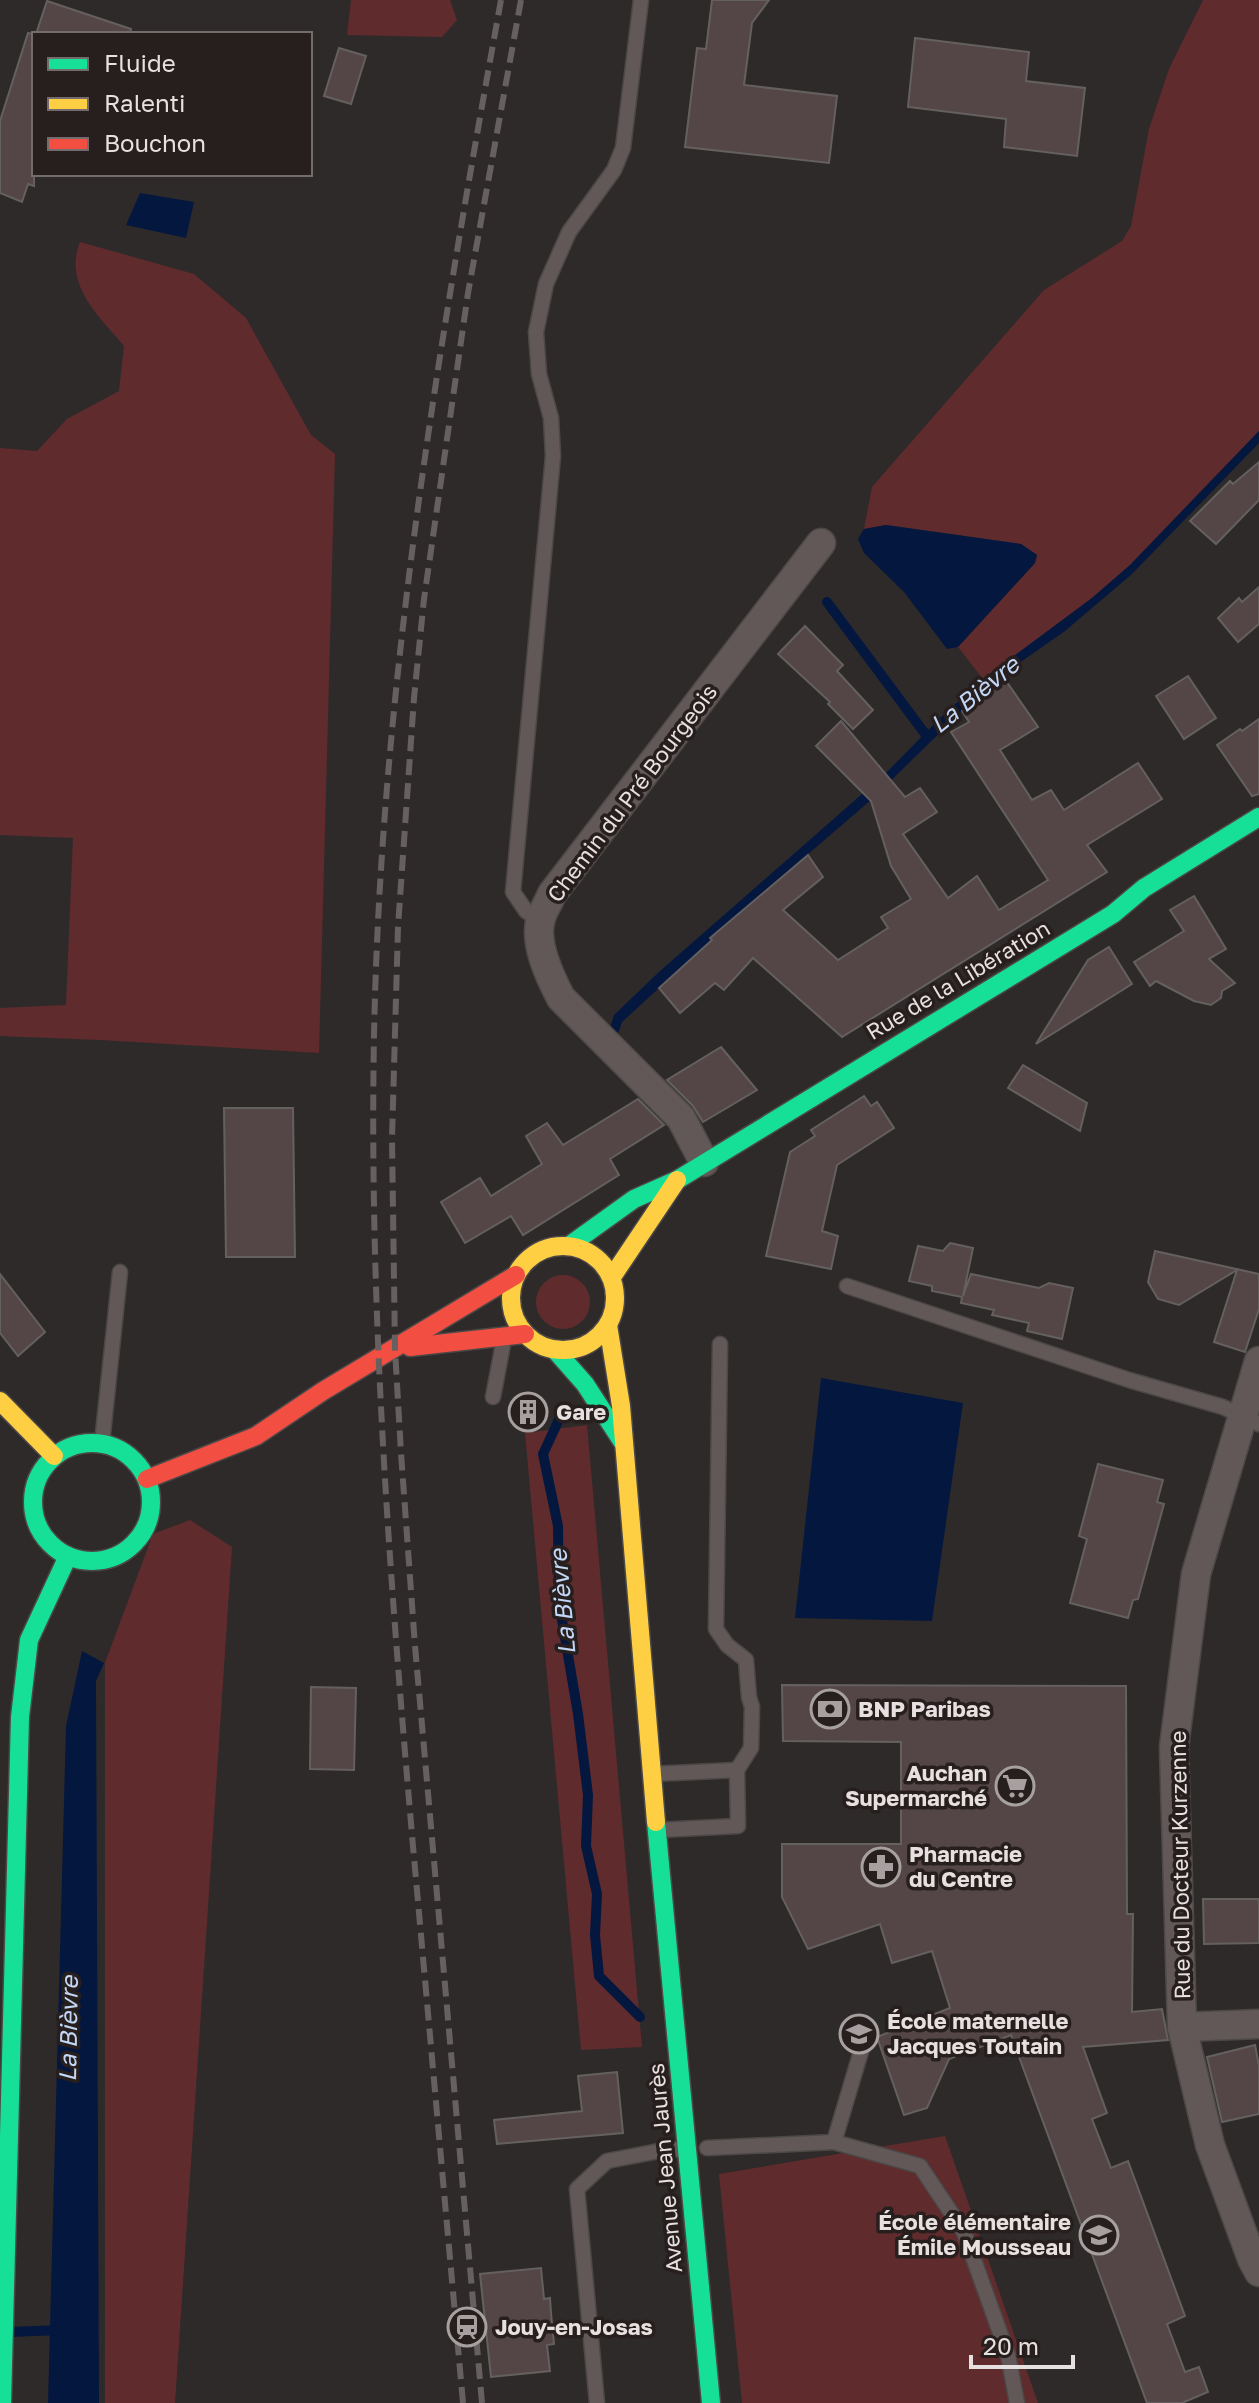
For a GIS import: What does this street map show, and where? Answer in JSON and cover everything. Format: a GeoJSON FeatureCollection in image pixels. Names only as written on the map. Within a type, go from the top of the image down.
{"type":"FeatureCollection","features":[{"type":"Feature","properties":{"kind":"main road","name":"Rue de la Libération"},"geometry":{"type":"LineString","coordinates":[[570,1245],[630,1201],[677,1180],[1113,914],[1144,888],[1259,817]]}},
{"type":"Feature","properties":{"kind":"main road","name":"Rue de la Libération"},"geometry":{"type":"LineString","coordinates":[[612,1277],[677,1180]]}},
{"type":"Feature","properties":{"kind":"main road"},"geometry":{"type":"LineString","coordinates":[[555,1245],[570,1245],[600,1259],[612,1277],[616,1292],[615,1307],[601,1335],[571,1350],[555,1350],[525,1334],[511,1306],[511,1290],[516,1275],[527,1260],[555,1245]]}},
{"type":"Feature","properties":{"kind":"main road"},"geometry":{"type":"LineString","coordinates":[[147,1479],[256,1436],[323,1391],[516,1275]]}},
{"type":"Feature","properties":{"kind":"main road","name":"Avenue Jean Jaurès"},"geometry":{"type":"LineString","coordinates":[[608,1325],[621,1406],[711,2403]]}},
{"type":"Feature","properties":{"kind":"main road"},"geometry":{"type":"LineString","coordinates":[[395,1349],[525,1334]]}},
{"type":"Feature","properties":{"kind":"main road"},"geometry":{"type":"LineString","coordinates":[[555,1350],[585,1384],[624,1445]]}},
{"type":"Feature","properties":{"kind":"main road"},"geometry":{"type":"LineString","coordinates":[[0,1401],[54,1456]]}},
{"type":"Feature","properties":{"kind":"main road"},"geometry":{"type":"LineString","coordinates":[[85,1442],[102,1443],[129,1455],[140,1466],[151,1494],[151,1510],[139,1539],[128,1550],[99,1561],[83,1561],[54,1547],[42,1534],[35,1519],[35,1485],[54,1456],[68,1447],[85,1442]]}},
{"type":"Feature","properties":{"kind":"main road"},"geometry":{"type":"LineString","coordinates":[[2,2403],[20,1717],[29,1640],[68,1556]]}},
{"type":"Feature","properties":{"kind":"main road","name":"Avenue Jean Jaurès"},"geometry":{"type":"LineString","coordinates":[[644,1678],[672,1767]]}},
{"type":"Feature","properties":{"kind":"main road","name":"Avenue Jean Jaurès"},"geometry":{"type":"LineString","coordinates":[[666,1930],[674,1899],[678,1837]]}},
{"type":"Feature","properties":{"kind":"street","name":"Chemin du Pré Bourgeois"},"geometry":{"type":"LineString","coordinates":[[704,1162],[681,1118],[561,998],[541,950],[539,920],[552,894],[821,543]]}},
{"type":"Feature","properties":{"kind":"street","name":"Rue du Docteur Kurzenne"},"geometry":{"type":"LineString","coordinates":[[1259,1361],[1250,1420],[1196,1574],[1174,1747],[1182,2027],[1210,2145],[1259,2272]]}},
{"type":"Feature","properties":{"kind":"street"},"geometry":{"type":"LineString","coordinates":[[1182,2027],[1259,2024]]}},
{"type":"Feature","properties":{"kind":"lane"},"geometry":{"type":"LineString","coordinates":[[539,920],[526,911],[513,892],[553,456],[551,418],[539,374],[536,332],[546,284],[569,232],[614,170],[623,148],[641,0]]}},
{"type":"Feature","properties":{"kind":"lane"},"geometry":{"type":"LineString","coordinates":[[102,1443],[120,1272]]}},
{"type":"Feature","properties":{"kind":"lane"},"geometry":{"type":"LineString","coordinates":[[847,1286],[1129,1380],[1223,1407],[1250,1420]]}},
{"type":"Feature","properties":{"kind":"lane"},"geometry":{"type":"LineString","coordinates":[[493,1397],[505,1335]]}},
{"type":"Feature","properties":{"kind":"lane"},"geometry":{"type":"LineString","coordinates":[[657,1830],[678,1837],[738,1826],[737,1770],[751,1748],[752,1707],[746,1660],[727,1645],[716,1629],[720,1344]]}},
{"type":"Feature","properties":{"kind":"lane"},"geometry":{"type":"LineString","coordinates":[[652,1774],[672,1767],[737,1770]]}},
{"type":"Feature","properties":{"kind":"lane"},"geometry":{"type":"LineString","coordinates":[[834,2142],[865,2038]]}},
{"type":"Feature","properties":{"kind":"lane"},"geometry":{"type":"LineString","coordinates":[[707,2148],[834,2142],[920,2166],[964,2232],[1008,2355],[1017,2403]]}},
{"type":"Feature","properties":{"kind":"lane"},"geometry":{"type":"LineString","coordinates":[[597,2403],[577,2189],[607,2161],[687,2149]]}},
{"type":"Feature","properties":{"kind":"shaded area"},"geometry":{"type":"Polygon","coordinates":[[[351,0],[450,0],[457,20],[442,37],[347,35],[351,0]]]}},
{"type":"Feature","properties":{"kind":"shaded area"},"geometry":{"type":"Polygon","coordinates":[[[1203,0],[1259,0],[1259,431],[1130,565],[1092,598],[983,679],[958,647],[1035,563],[1037,555],[1021,544],[886,525],[864,529],[872,487],[1044,290],[1122,241],[1131,226],[1149,129],[1169,69],[1203,0]]]}},
{"type":"Feature","properties":{"kind":"shaded area"},"geometry":{"type":"Polygon","coordinates":[[[80,242],[194,274],[246,318],[311,435],[335,454],[319,1053],[0,1036],[0,1008],[66,1005],[73,838],[0,835],[0,448],[37,451],[67,419],[119,391],[124,346],[86,299],[80,286],[76,258],[80,242]]]}},
{"type":"Feature","properties":{"kind":"shaded area"},"geometry":{"type":"Polygon","coordinates":[[[563,1275],[582,1283],[590,1302],[582,1321],[563,1329],[544,1321],[536,1302],[544,1283],[563,1275]]]}},
{"type":"Feature","properties":{"kind":"shaded area"},"geometry":{"type":"Polygon","coordinates":[[[587,1425],[642,2047],[581,2050],[525,1433],[587,1425]]]}},
{"type":"Feature","properties":{"kind":"shaded area"},"geometry":{"type":"Polygon","coordinates":[[[190,1520],[232,1547],[175,2403],[105,2403],[105,1663],[153,1534],[190,1520]]]}},
{"type":"Feature","properties":{"kind":"shaded area"},"geometry":{"type":"Polygon","coordinates":[[[945,2136],[1038,2403],[742,2403],[719,2174],[945,2136]]]}},
{"type":"Feature","properties":{"kind":"water"},"geometry":{"type":"Polygon","coordinates":[[[140,193],[194,202],[186,238],[126,225],[140,193]]]}},
{"type":"Feature","properties":{"kind":"water"},"geometry":{"type":"Polygon","coordinates":[[[1259,431],[1259,443],[1132,574],[1065,631],[1002,675],[871,800],[764,892],[622,1022],[614,1045],[607,1038],[614,1015],[660,971],[886,773],[983,679],[1092,598],[1130,565],[1259,431]]]}},
{"type":"Feature","properties":{"kind":"water"},"geometry":{"type":"Polygon","coordinates":[[[886,525],[1021,544],[1037,555],[1035,563],[958,647],[947,649],[904,592],[864,553],[858,539],[864,529],[886,525]]]}},
{"type":"Feature","properties":{"kind":"water"},"geometry":{"type":"Polygon","coordinates":[[[821,1378],[963,1403],[932,1621],[795,1618],[821,1378]]]}},
{"type":"Feature","properties":{"kind":"water"},"geometry":{"type":"Polygon","coordinates":[[[82,1651],[104,1663],[96,1681],[99,2403],[48,2403],[66,1726],[82,1651]]]}},
{"type":"Feature","properties":{"kind":"building"},"geometry":{"type":"Polygon","coordinates":[[[712,0],[769,0],[752,23],[744,85],[837,96],[829,163],[685,147],[697,48],[706,49],[712,0]]]}},
{"type":"Feature","properties":{"kind":"building"},"geometry":{"type":"Polygon","coordinates":[[[47,1],[131,29],[130,32],[37,32],[47,1]]]}},
{"type":"Feature","properties":{"kind":"building"},"geometry":{"type":"Polygon","coordinates":[[[28,33],[32,34],[34,186],[28,184],[22,202],[0,193],[0,121],[28,33]]]}},
{"type":"Feature","properties":{"kind":"building"},"geometry":{"type":"Polygon","coordinates":[[[915,38],[1029,52],[1026,81],[1085,88],[1077,156],[1004,147],[1006,119],[908,107],[915,38]]]}},
{"type":"Feature","properties":{"kind":"building"},"geometry":{"type":"Polygon","coordinates":[[[339,48],[366,56],[351,104],[324,96],[339,48]]]}},
{"type":"Feature","properties":{"kind":"building"},"geometry":{"type":"Polygon","coordinates":[[[1259,462],[1259,500],[1216,544],[1190,521],[1230,481],[1233,484],[1259,462]]]}},
{"type":"Feature","properties":{"kind":"building"},"geometry":{"type":"Polygon","coordinates":[[[1259,587],[1259,624],[1238,642],[1218,618],[1239,598],[1242,602],[1259,587]]]}},
{"type":"Feature","properties":{"kind":"building"},"geometry":{"type":"Polygon","coordinates":[[[805,626],[843,665],[837,671],[873,710],[853,729],[828,704],[830,702],[778,654],[805,626]]]}},
{"type":"Feature","properties":{"kind":"building"},"geometry":{"type":"Polygon","coordinates":[[[1002,675],[1038,727],[1000,750],[1032,800],[1051,790],[1064,810],[1138,763],[1162,799],[1087,845],[1107,872],[842,1037],[753,958],[724,990],[715,983],[680,1013],[659,988],[712,940],[710,938],[808,855],[823,877],[783,910],[838,960],[888,928],[881,917],[911,899],[891,866],[871,801],[816,746],[841,721],[905,797],[920,788],[937,812],[903,834],[948,898],[977,876],[999,910],[1048,880],[951,732],[969,722],[962,711],[1002,675]]]}},
{"type":"Feature","properties":{"kind":"building"},"geometry":{"type":"Polygon","coordinates":[[[1188,676],[1216,718],[1184,739],[1156,696],[1188,676]]]}},
{"type":"Feature","properties":{"kind":"building"},"geometry":{"type":"Polygon","coordinates":[[[1259,719],[1259,794],[1252,796],[1217,745],[1259,719]]]}},
{"type":"Feature","properties":{"kind":"building"},"geometry":{"type":"Polygon","coordinates":[[[1194,896],[1226,949],[1209,959],[1235,983],[1222,991],[1221,998],[1211,1005],[1194,1001],[1156,981],[1150,986],[1134,962],[1184,931],[1170,910],[1194,896]]]}},
{"type":"Feature","properties":{"kind":"building"},"geometry":{"type":"Polygon","coordinates":[[[1109,947],[1132,984],[1036,1044],[1088,960],[1109,947]]]}},
{"type":"Feature","properties":{"kind":"building"},"geometry":{"type":"Polygon","coordinates":[[[721,1047],[757,1090],[703,1122],[693,1106],[667,1080],[721,1047]]]}},
{"type":"Feature","properties":{"kind":"building"},"geometry":{"type":"Polygon","coordinates":[[[1023,1065],[1087,1103],[1080,1131],[1008,1088],[1023,1065]]]}},
{"type":"Feature","properties":{"kind":"building"},"geometry":{"type":"Polygon","coordinates":[[[864,1096],[871,1106],[877,1102],[894,1128],[837,1165],[822,1231],[838,1236],[831,1269],[766,1256],[790,1152],[815,1136],[811,1130],[864,1096]]]}},
{"type":"Feature","properties":{"kind":"building"},"geometry":{"type":"Polygon","coordinates":[[[638,1099],[664,1125],[610,1159],[619,1175],[523,1235],[511,1216],[465,1243],[441,1202],[480,1178],[491,1196],[542,1164],[526,1136],[547,1123],[563,1145],[638,1099]]]}},
{"type":"Feature","properties":{"kind":"building"},"geometry":{"type":"Polygon","coordinates":[[[224,1108],[293,1108],[295,1257],[226,1257],[224,1108]]]}},
{"type":"Feature","properties":{"kind":"building"},"geometry":{"type":"Polygon","coordinates":[[[950,1243],[973,1248],[963,1296],[971,1274],[1039,1288],[1049,1283],[1073,1288],[1062,1339],[1027,1331],[1029,1323],[992,1315],[994,1310],[961,1303],[962,1297],[932,1291],[932,1286],[909,1281],[918,1246],[943,1251],[950,1243]]]}},
{"type":"Feature","properties":{"kind":"building"},"geometry":{"type":"Polygon","coordinates":[[[1155,1251],[1259,1274],[1259,1309],[1245,1352],[1214,1342],[1237,1270],[1179,1305],[1158,1299],[1148,1282],[1155,1251]]]}},
{"type":"Feature","properties":{"kind":"building"},"geometry":{"type":"Polygon","coordinates":[[[0,1274],[45,1332],[18,1356],[0,1333],[0,1274]]]}},
{"type":"Feature","properties":{"kind":"building"},"geometry":{"type":"Polygon","coordinates":[[[1098,1464],[1163,1480],[1157,1502],[1164,1504],[1138,1599],[1133,1600],[1128,1618],[1070,1603],[1087,1539],[1079,1536],[1098,1464]]]}},
{"type":"Feature","properties":{"kind":"building"},"geometry":{"type":"Polygon","coordinates":[[[782,1685],[1126,1686],[1127,1914],[1133,1914],[1132,2012],[1162,2009],[1168,2040],[1083,2047],[1107,2113],[1092,2119],[1111,2168],[1128,2161],[1185,2316],[1167,2324],[1185,2372],[1199,2367],[1208,2392],[1182,2403],[1147,2403],[1011,2035],[949,2059],[927,2108],[904,2115],[877,2037],[950,2008],[932,1951],[892,1963],[880,1924],[808,1949],[782,1897],[782,1844],[901,1844],[901,1742],[783,1741],[782,1685]]]}},
{"type":"Feature","properties":{"kind":"building"},"geometry":{"type":"Polygon","coordinates":[[[311,1687],[356,1688],[354,1770],[310,1769],[311,1687]]]}},
{"type":"Feature","properties":{"kind":"building"},"geometry":{"type":"Polygon","coordinates":[[[1203,1899],[1259,1899],[1259,1943],[1204,1944],[1203,1899]]]}},
{"type":"Feature","properties":{"kind":"building"},"geometry":{"type":"Polygon","coordinates":[[[1255,2045],[1259,2066],[1259,2114],[1222,2122],[1207,2057],[1255,2045]]]}},
{"type":"Feature","properties":{"kind":"building"},"geometry":{"type":"Polygon","coordinates":[[[617,2072],[623,2133],[497,2144],[494,2120],[582,2111],[578,2076],[617,2072]]]}},
{"type":"Feature","properties":{"kind":"building"},"geometry":{"type":"Polygon","coordinates":[[[541,2268],[544,2299],[550,2298],[554,2344],[547,2345],[550,2371],[491,2377],[480,2274],[541,2268]]]}},
{"type":"Feature","properties":{"kind":"waterway"},"geometry":{"type":"LineString","coordinates":[[827,602],[926,735]]}},
{"type":"Feature","properties":{"kind":"waterway","name":"La Bièvre"},"geometry":{"type":"LineString","coordinates":[[562,1413],[543,1454],[558,1526],[559,1602],[588,1795],[586,1846],[597,1894],[595,1935],[599,1976],[640,2017]]}},
{"type":"Feature","properties":{"kind":"waterway"},"geometry":{"type":"LineString","coordinates":[[10,2332],[60,2330]]}},
{"type":"Feature","properties":{"kind":"railway"},"geometry":{"type":"LineString","coordinates":[[463,2403],[412,1835],[382,1435],[375,1236],[374,1035],[379,904],[401,645],[435,386],[501,0]]}},
{"type":"Feature","properties":{"kind":"railway"},"geometry":{"type":"LineString","coordinates":[[482,2403],[415,1646],[401,1453],[395,1349],[392,1139],[398,927],[424,599],[468,293],[521,0]]}},
{"type":"Feature","properties":{"kind":"traffic: fast"},"geometry":{"type":"LineString","coordinates":[[570,1245],[634,1199],[677,1180],[1113,914],[1144,888],[1259,817]]}},
{"type":"Feature","properties":{"kind":"traffic: fast"},"geometry":{"type":"LineString","coordinates":[[555,1350],[585,1384],[622,1441]]}},
{"type":"Feature","properties":{"kind":"traffic: fast"},"geometry":{"type":"LineString","coordinates":[[92,1443],[115,1447],[134,1460],[147,1479],[151,1502],[147,1525],[134,1544],[115,1557],[92,1561],[69,1557],[50,1544],[37,1525],[33,1502],[37,1479],[50,1460],[69,1447],[92,1443]]}},
{"type":"Feature","properties":{"kind":"traffic: fast"},"geometry":{"type":"LineString","coordinates":[[2,2403],[20,1717],[29,1640],[68,1556]]}},
{"type":"Feature","properties":{"kind":"traffic: fast"},"geometry":{"type":"LineString","coordinates":[[656,1822],[711,2403]]}},
{"type":"Feature","properties":{"kind":"traffic: slow"},"geometry":{"type":"LineString","coordinates":[[612,1277],[677,1180]]}},
{"type":"Feature","properties":{"kind":"traffic: slow"},"geometry":{"type":"LineString","coordinates":[[563,1246],[583,1250],[600,1261],[611,1278],[615,1298],[611,1318],[600,1335],[583,1346],[563,1350],[543,1346],[526,1335],[515,1318],[511,1298],[515,1278],[526,1261],[543,1250],[563,1246]]}},
{"type":"Feature","properties":{"kind":"traffic: slow"},"geometry":{"type":"LineString","coordinates":[[608,1325],[621,1406],[656,1822]]}},
{"type":"Feature","properties":{"kind":"traffic: slow"},"geometry":{"type":"LineString","coordinates":[[0,1401],[54,1456]]}},
{"type":"Feature","properties":{"kind":"traffic: jam"},"geometry":{"type":"LineString","coordinates":[[147,1479],[256,1436],[323,1391],[516,1275]]}},
{"type":"Feature","properties":{"kind":"traffic: jam"},"geometry":{"type":"LineString","coordinates":[[410,1347],[525,1334]]}},
{"type":"Feature","properties":{"kind":"place","name":"Gare"},"geometry":{"type":"Point","coordinates":[528,1412]}},
{"type":"Feature","properties":{"kind":"place","name":"BNP Paribas"},"geometry":{"type":"Point","coordinates":[830,1709]}},
{"type":"Feature","properties":{"kind":"place","name":"Auchan Supermarché"},"geometry":{"type":"Point","coordinates":[1015,1786]}},
{"type":"Feature","properties":{"kind":"place","name":"Pharmacie du Centre"},"geometry":{"type":"Point","coordinates":[881,1867]}},
{"type":"Feature","properties":{"kind":"place","name":"École maternelle Jacques Toutain"},"geometry":{"type":"Point","coordinates":[859,2034]}},
{"type":"Feature","properties":{"kind":"place","name":"École élémentaire Émile Mousseau"},"geometry":{"type":"Point","coordinates":[1099,2235]}},
{"type":"Feature","properties":{"kind":"place","name":"Jouy-en-Josas"},"geometry":{"type":"Point","coordinates":[467,2327]}}]}
